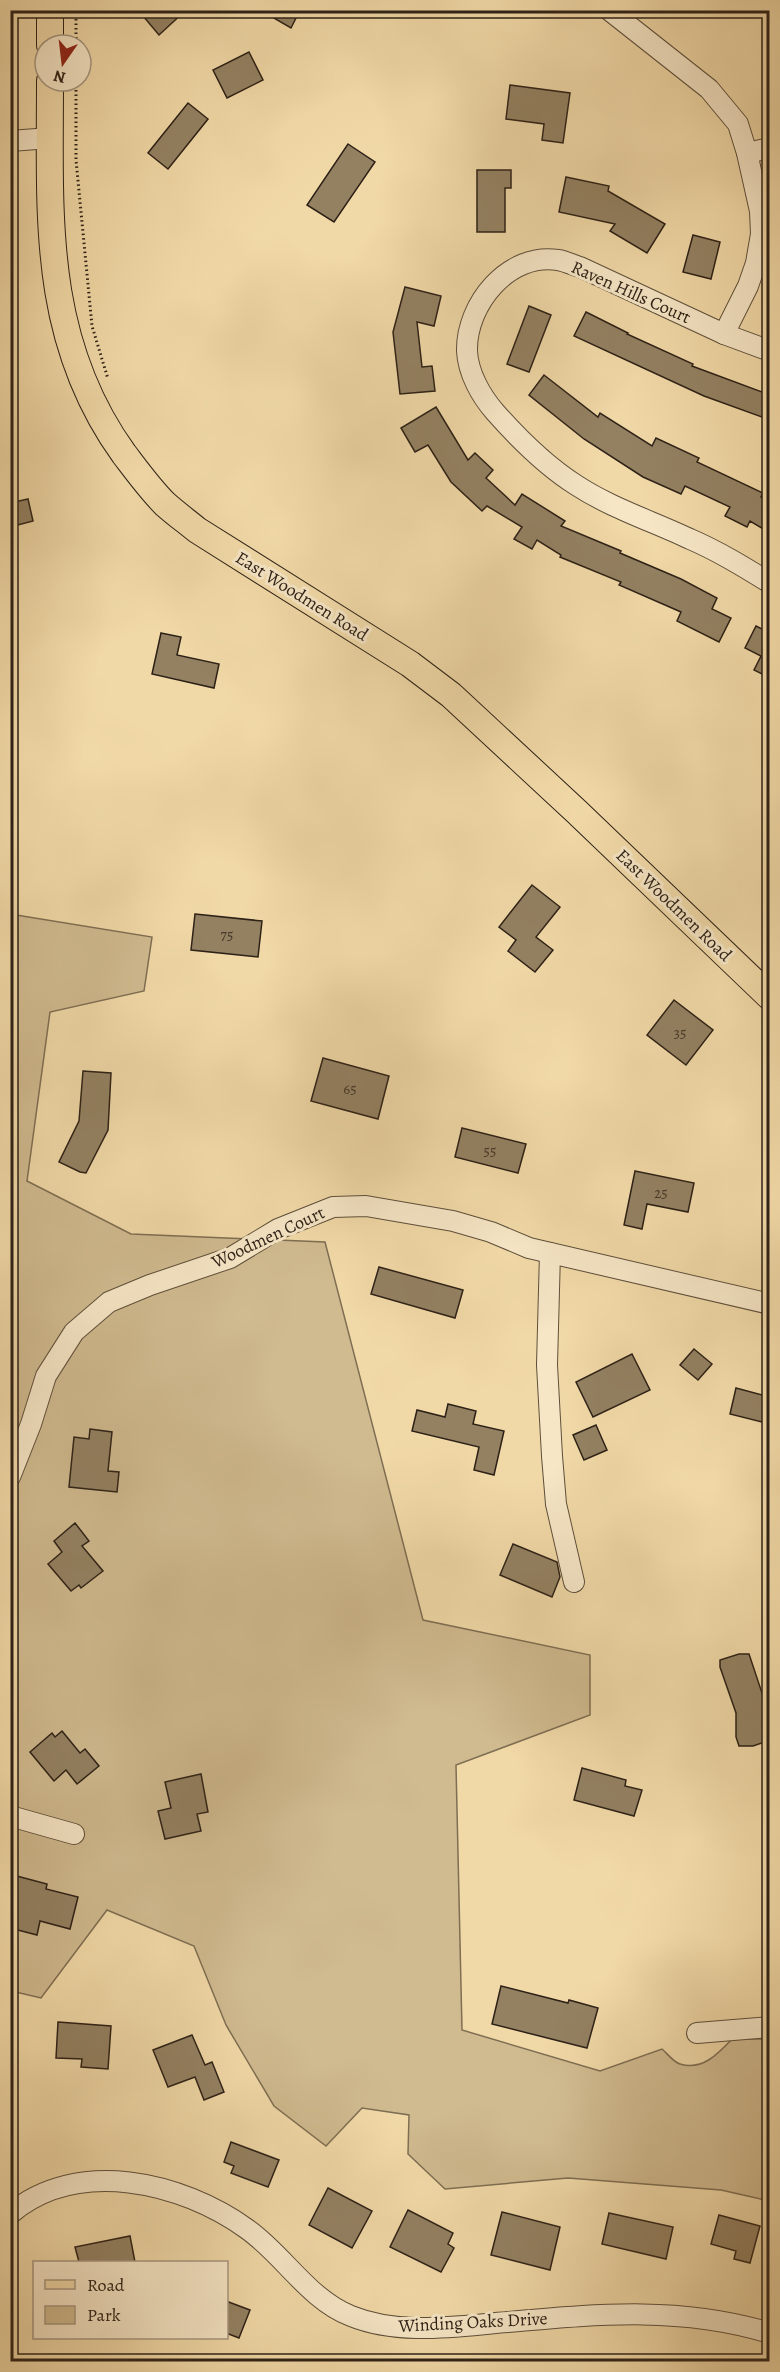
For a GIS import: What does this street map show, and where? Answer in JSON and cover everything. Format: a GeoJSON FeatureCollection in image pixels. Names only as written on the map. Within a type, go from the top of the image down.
{"type":"FeatureCollection","features":[{"type":"Feature","properties":{"kind":"main road"},"geometry":{"type":"LineString","coordinates":[[50,10],[50,33]]}},
{"type":"Feature","properties":{"kind":"main road","name":"East Woodmen Road"},"geometry":{"type":"LineString","coordinates":[[50,93],[52,257],[62,313],[72,353],[84,387],[108,431],[136,470],[165,503],[197,530],[410,664],[451,695],[770,997]]}},
{"type":"Feature","properties":{"kind":"street"},"geometry":{"type":"LineString","coordinates":[[609,10],[717,98],[738,124],[760,211],[761,234],[756,263],[748,286],[724,334]]}},
{"type":"Feature","properties":{"kind":"street"},"geometry":{"type":"LineString","coordinates":[[10,141],[50,138]]}},
{"type":"Feature","properties":{"kind":"street"},"geometry":{"type":"LineString","coordinates":[[747,153],[770,148]]}},
{"type":"Feature","properties":{"kind":"street","name":"Raven Hills Court"},"geometry":{"type":"LineString","coordinates":[[770,351],[724,334],[580,267],[558,260],[533,261],[515,268],[496,282],[481,300],[470,328],[467,351],[471,372],[479,390],[494,411],[545,461],[574,484],[601,500],[692,539],[770,583]]}},
{"type":"Feature","properties":{"kind":"street","name":"Woodmen Court"},"geometry":{"type":"LineString","coordinates":[[10,1477],[31,1425],[46,1376],[75,1332],[110,1302],[150,1285],[230,1258],[278,1229],[322,1210],[340,1206],[366,1206],[453,1221],[490,1232],[529,1248],[770,1304]]}},
{"type":"Feature","properties":{"kind":"street"},"geometry":{"type":"LineString","coordinates":[[549,1253],[547,1365],[552,1456],[556,1504],[574,1581]]}},
{"type":"Feature","properties":{"kind":"street"},"geometry":{"type":"LineString","coordinates":[[10,1816],[74,1834]]}},
{"type":"Feature","properties":{"kind":"street"},"geometry":{"type":"LineString","coordinates":[[697,2033],[770,2027]]}},
{"type":"Feature","properties":{"kind":"street","name":"Winding Oaks Drive"},"geometry":{"type":"LineString","coordinates":[[10,2214],[38,2196],[59,2187],[101,2180],[144,2185],[170,2192],[195,2201],[248,2229],[332,2307],[351,2316],[389,2326],[435,2327],[614,2313],[652,2313],[719,2320],[770,2333]]}},
{"type":"Feature","properties":{"kind":"path"},"geometry":{"type":"LineString","coordinates":[[76,10],[76,33]]}},
{"type":"Feature","properties":{"kind":"path"},"geometry":{"type":"LineString","coordinates":[[76,93],[76,160],[92,326],[111,388]]}},
{"type":"Feature","properties":{"kind":"green space"},"geometry":{"type":"Polygon","coordinates":[[[10,914],[152,937],[144,991],[50,1012],[27,1181],[131,1234],[325,1242],[423,1620],[590,1655],[590,1715],[456,1765],[462,2030],[600,2071],[662,2049],[677,2063],[695,2065],[709,2060],[732,2039],[769,2039],[769,2201],[721,2190],[568,2178],[445,2189],[408,2154],[409,2115],[362,2108],[326,2146],[274,2106],[226,2025],[194,1946],[107,1910],[41,1998],[11,1991],[10,914]]]}},
{"type":"Feature","properties":{"kind":"building"},"geometry":{"type":"Polygon","coordinates":[[[138,10],[186,10],[159,35],[138,10]]]}},
{"type":"Feature","properties":{"kind":"building"},"geometry":{"type":"Polygon","coordinates":[[[260,10],[300,10],[291,28],[260,10]]]}},
{"type":"Feature","properties":{"kind":"building"},"geometry":{"type":"Polygon","coordinates":[[[249,52],[263,80],[227,98],[213,70],[249,52]]]}},
{"type":"Feature","properties":{"kind":"building"},"geometry":{"type":"Polygon","coordinates":[[[510,85],[570,93],[563,143],[542,140],[544,124],[506,119],[510,85]]]}},
{"type":"Feature","properties":{"kind":"building"},"geometry":{"type":"Polygon","coordinates":[[[188,103],[208,119],[168,169],[148,153],[188,103]]]}},
{"type":"Feature","properties":{"kind":"building"},"geometry":{"type":"Polygon","coordinates":[[[348,144],[375,162],[334,222],[307,205],[348,144]]]}},
{"type":"Feature","properties":{"kind":"building"},"geometry":{"type":"Polygon","coordinates":[[[477,170],[511,170],[511,188],[505,188],[505,232],[477,232],[477,170]]]}},
{"type":"Feature","properties":{"kind":"building"},"geometry":{"type":"Polygon","coordinates":[[[566,177],[609,186],[608,191],[665,224],[647,253],[610,231],[615,224],[559,212],[566,177]]]}},
{"type":"Feature","properties":{"kind":"building"},"geometry":{"type":"Polygon","coordinates":[[[693,235],[720,242],[711,279],[683,272],[693,235]]]}},
{"type":"Feature","properties":{"kind":"building"},"geometry":{"type":"Polygon","coordinates":[[[405,287],[441,296],[434,326],[417,322],[422,367],[432,366],[435,391],[400,394],[393,332],[405,287]]]}},
{"type":"Feature","properties":{"kind":"building"},"geometry":{"type":"Polygon","coordinates":[[[529,306],[551,315],[529,372],[507,364],[529,306]]]}},
{"type":"Feature","properties":{"kind":"building"},"geometry":{"type":"Polygon","coordinates":[[[586,312],[627,334],[693,364],[692,366],[770,395],[770,420],[704,396],[574,336],[586,312]]]}},
{"type":"Feature","properties":{"kind":"building"},"geometry":{"type":"Polygon","coordinates":[[[544,375],[598,417],[600,413],[652,446],[656,438],[699,458],[697,462],[763,493],[761,497],[770,502],[770,533],[750,521],[747,527],[725,516],[730,507],[685,486],[681,494],[643,477],[584,439],[529,395],[544,375]]]}},
{"type":"Feature","properties":{"kind":"building"},"geometry":{"type":"Polygon","coordinates":[[[436,407],[468,460],[475,453],[493,470],[486,478],[515,505],[522,494],[565,521],[561,526],[621,551],[620,553],[681,579],[717,598],[712,609],[731,618],[719,642],[677,621],[681,612],[619,585],[621,582],[560,557],[561,555],[537,540],[532,549],[514,539],[522,527],[487,506],[482,511],[451,482],[428,445],[415,452],[401,428],[436,407]]]}},
{"type":"Feature","properties":{"kind":"building"},"geometry":{"type":"Polygon","coordinates":[[[28,499],[33,521],[10,527],[10,503],[28,499]]]}},
{"type":"Feature","properties":{"kind":"building"},"geometry":{"type":"Polygon","coordinates":[[[756,626],[770,633],[770,678],[754,670],[761,656],[745,648],[756,626]]]}},
{"type":"Feature","properties":{"kind":"building"},"geometry":{"type":"Polygon","coordinates":[[[161,633],[181,637],[177,655],[219,664],[214,688],[152,674],[161,633]]]}},
{"type":"Feature","properties":{"kind":"building"},"geometry":{"type":"Polygon","coordinates":[[[532,885],[560,907],[536,937],[553,950],[535,972],[508,951],[516,940],[499,927],[532,885]]]}},
{"type":"Feature","properties":{"kind":"building"},"geometry":{"type":"Polygon","coordinates":[[[195,914],[262,921],[258,957],[191,950],[195,914]]]}},
{"type":"Feature","properties":{"kind":"building"},"geometry":{"type":"Polygon","coordinates":[[[674,1000],[713,1030],[686,1065],[647,1035],[674,1000]]]}},
{"type":"Feature","properties":{"kind":"building"},"geometry":{"type":"Polygon","coordinates":[[[323,1058],[389,1076],[378,1119],[311,1101],[323,1058]]]}},
{"type":"Feature","properties":{"kind":"building"},"geometry":{"type":"Polygon","coordinates":[[[83,1071],[111,1073],[108,1130],[86,1173],[59,1162],[79,1121],[83,1071]]]}},
{"type":"Feature","properties":{"kind":"building"},"geometry":{"type":"Polygon","coordinates":[[[462,1128],[526,1144],[518,1173],[455,1157],[462,1128]]]}},
{"type":"Feature","properties":{"kind":"building"},"geometry":{"type":"Polygon","coordinates":[[[635,1171],[694,1183],[688,1212],[647,1204],[642,1229],[624,1225],[635,1171]]]}},
{"type":"Feature","properties":{"kind":"building"},"geometry":{"type":"Polygon","coordinates":[[[379,1267],[463,1290],[455,1318],[371,1294],[379,1267]]]}},
{"type":"Feature","properties":{"kind":"building"},"geometry":{"type":"Polygon","coordinates":[[[694,1349],[712,1364],[698,1380],[680,1365],[694,1349]]]}},
{"type":"Feature","properties":{"kind":"building"},"geometry":{"type":"Polygon","coordinates":[[[632,1354],[650,1390],[593,1417],[576,1382],[632,1354]]]}},
{"type":"Feature","properties":{"kind":"building"},"geometry":{"type":"Polygon","coordinates":[[[736,1388],[770,1397],[770,1424],[730,1414],[736,1388]]]}},
{"type":"Feature","properties":{"kind":"building"},"geometry":{"type":"Polygon","coordinates":[[[448,1404],[476,1411],[473,1424],[504,1431],[494,1475],[474,1470],[479,1447],[412,1431],[417,1410],[445,1417],[448,1404]]]}},
{"type":"Feature","properties":{"kind":"building"},"geometry":{"type":"Polygon","coordinates":[[[596,1425],[607,1450],[584,1460],[573,1435],[596,1425]]]}},
{"type":"Feature","properties":{"kind":"building"},"geometry":{"type":"Polygon","coordinates":[[[90,1429],[112,1432],[108,1471],[119,1472],[117,1492],[69,1487],[74,1437],[89,1439],[90,1429]]]}},
{"type":"Feature","properties":{"kind":"building"},"geometry":{"type":"Polygon","coordinates":[[[75,1523],[89,1541],[82,1546],[103,1571],[81,1588],[79,1585],[71,1591],[48,1564],[62,1552],[54,1541],[75,1523]]]}},
{"type":"Feature","properties":{"kind":"building"},"geometry":{"type":"Polygon","coordinates":[[[513,1544],[557,1562],[560,1577],[552,1597],[500,1575],[513,1544]]]}},
{"type":"Feature","properties":{"kind":"building"},"geometry":{"type":"Polygon","coordinates":[[[739,1654],[749,1654],[768,1711],[768,1741],[753,1746],[739,1746],[736,1737],[736,1713],[720,1667],[720,1660],[739,1654]]]}},
{"type":"Feature","properties":{"kind":"building"},"geometry":{"type":"Polygon","coordinates":[[[62,1731],[80,1753],[85,1749],[99,1766],[77,1784],[66,1770],[54,1781],[30,1752],[52,1733],[55,1737],[62,1731]]]}},
{"type":"Feature","properties":{"kind":"building"},"geometry":{"type":"Polygon","coordinates":[[[582,1768],[626,1780],[625,1786],[642,1790],[634,1816],[574,1800],[582,1768]]]}},
{"type":"Feature","properties":{"kind":"building"},"geometry":{"type":"Polygon","coordinates":[[[201,1774],[208,1812],[197,1814],[201,1831],[165,1839],[158,1811],[171,1808],[165,1782],[201,1774]]]}},
{"type":"Feature","properties":{"kind":"building"},"geometry":{"type":"Polygon","coordinates":[[[13,1875],[47,1884],[46,1889],[78,1897],[70,1929],[40,1921],[37,1935],[10,1928],[10,1884],[13,1875]]]}},
{"type":"Feature","properties":{"kind":"building"},"geometry":{"type":"Polygon","coordinates":[[[501,1986],[598,2008],[587,2048],[492,2024],[501,1986]]]}},
{"type":"Feature","properties":{"kind":"building"},"geometry":{"type":"Polygon","coordinates":[[[58,2022],[111,2026],[108,2069],[81,2067],[82,2059],[56,2058],[58,2022]]]}},
{"type":"Feature","properties":{"kind":"building"},"geometry":{"type":"Polygon","coordinates":[[[192,2035],[205,2065],[212,2062],[224,2092],[204,2100],[195,2077],[168,2087],[153,2050],[192,2035]]]}},
{"type":"Feature","properties":{"kind":"building"},"geometry":{"type":"Polygon","coordinates":[[[231,2142],[279,2160],[268,2187],[231,2173],[234,2166],[224,2162],[231,2142]]]}},
{"type":"Feature","properties":{"kind":"building"},"geometry":{"type":"Polygon","coordinates":[[[328,2188],[372,2211],[352,2248],[309,2225],[328,2188]]]}},
{"type":"Feature","properties":{"kind":"building"},"geometry":{"type":"Polygon","coordinates":[[[408,2210],[453,2233],[448,2244],[454,2248],[441,2272],[390,2247],[408,2210]]]}},
{"type":"Feature","properties":{"kind":"building"},"geometry":{"type":"Polygon","coordinates":[[[502,2212],[560,2227],[550,2270],[491,2255],[502,2212]]]}},
{"type":"Feature","properties":{"kind":"building"},"geometry":{"type":"Polygon","coordinates":[[[609,2213],[673,2227],[666,2259],[602,2244],[609,2213]]]}},
{"type":"Feature","properties":{"kind":"building"},"geometry":{"type":"Polygon","coordinates":[[[719,2215],[760,2226],[750,2263],[734,2259],[736,2251],[711,2244],[719,2215]]]}},
{"type":"Feature","properties":{"kind":"building"},"geometry":{"type":"Polygon","coordinates":[[[130,2236],[135,2261],[79,2261],[75,2247],[130,2236]]]}},
{"type":"Feature","properties":{"kind":"building"},"geometry":{"type":"Polygon","coordinates":[[[228,2302],[250,2310],[239,2338],[228,2334],[228,2302]]]}}]}
